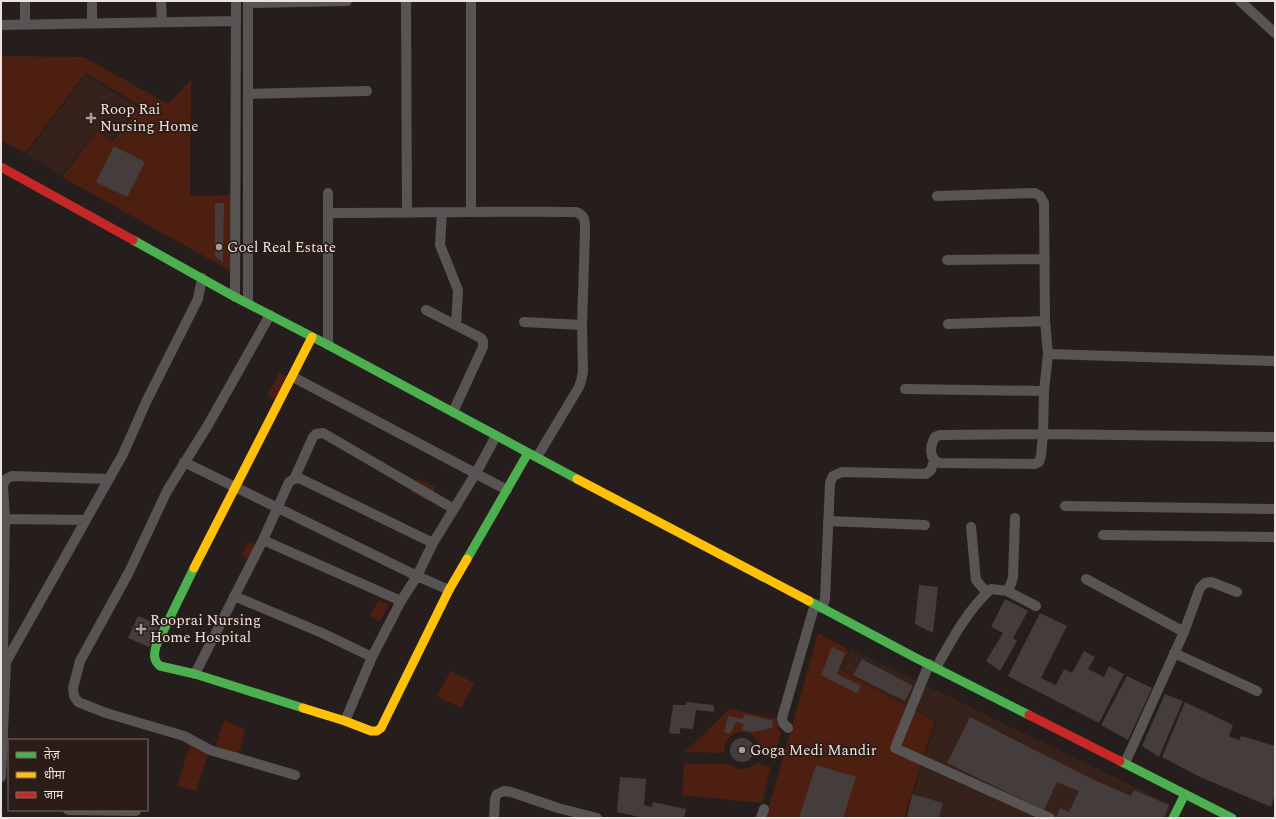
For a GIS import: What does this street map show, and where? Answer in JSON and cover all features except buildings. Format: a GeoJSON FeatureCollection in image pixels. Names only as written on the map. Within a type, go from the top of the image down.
{"type":"FeatureCollection","features":[{"type":"Feature","properties":{"kind":"street"},"geometry":{"type":"LineString","coordinates":[[25,1],[25,25]]}},
{"type":"Feature","properties":{"kind":"street"},"geometry":{"type":"LineString","coordinates":[[92,1],[92,23]]}},
{"type":"Feature","properties":{"kind":"street"},"geometry":{"type":"LineString","coordinates":[[161,1],[162,22]]}},
{"type":"Feature","properties":{"kind":"street"},"geometry":{"type":"LineString","coordinates":[[235,297],[236,1]]}},
{"type":"Feature","properties":{"kind":"street"},"geometry":{"type":"LineString","coordinates":[[248,303],[248,2],[347,1]]}},
{"type":"Feature","properties":{"kind":"street"},"geometry":{"type":"LineString","coordinates":[[406,1],[407,213]]}},
{"type":"Feature","properties":{"kind":"street"},"geometry":{"type":"LineString","coordinates":[[471,1],[471,211]]}},
{"type":"Feature","properties":{"kind":"street"},"geometry":{"type":"LineString","coordinates":[[1240,1],[1275,34]]}},
{"type":"Feature","properties":{"kind":"street"},"geometry":{"type":"LineString","coordinates":[[1,25],[236,21]]}},
{"type":"Feature","properties":{"kind":"street"},"geometry":{"type":"LineString","coordinates":[[249,94],[367,91]]}},
{"type":"Feature","properties":{"kind":"street"},"geometry":{"type":"LineString","coordinates":[[1,167],[235,297],[270,314],[496,436],[932,666],[1232,818]]}},
{"type":"Feature","properties":{"kind":"street"},"geometry":{"type":"LineString","coordinates":[[328,193],[328,345]]}},
{"type":"Feature","properties":{"kind":"street"},"geometry":{"type":"LineString","coordinates":[[934,461],[940,463],[1034,464],[1039,462],[1043,434],[1044,390],[1048,354],[1045,321],[1044,203],[1040,196],[1035,193],[937,196]]}},
{"type":"Feature","properties":{"kind":"street"},"geometry":{"type":"LineString","coordinates":[[312,338],[200,554],[156,646],[154,654],[155,661],[160,666],[195,674],[345,721],[371,731],[377,731],[382,728],[449,590],[507,490],[579,388],[583,372],[582,325],[585,219],[582,215],[576,212],[471,211],[328,214]]}},
{"type":"Feature","properties":{"kind":"street"},"geometry":{"type":"LineString","coordinates":[[442,212],[440,245],[458,290],[456,325]]}},
{"type":"Feature","properties":{"kind":"street"},"geometry":{"type":"LineString","coordinates":[[947,260],[1045,259]]}},
{"type":"Feature","properties":{"kind":"street"},"geometry":{"type":"LineString","coordinates":[[4,669],[123,454],[147,400],[198,299],[202,278]]}},
{"type":"Feature","properties":{"kind":"street"},"geometry":{"type":"LineString","coordinates":[[426,310],[480,338],[483,341],[483,347],[452,412]]}},
{"type":"Feature","properties":{"kind":"street"},"geometry":{"type":"LineString","coordinates":[[270,314],[208,425],[167,491],[129,572],[80,661],[73,688],[74,696],[78,702],[106,713],[184,736],[210,750],[295,775]]}},
{"type":"Feature","properties":{"kind":"street"},"geometry":{"type":"LineString","coordinates":[[948,324],[1045,321]]}},
{"type":"Feature","properties":{"kind":"street"},"geometry":{"type":"LineString","coordinates":[[524,322],[582,325]]}},
{"type":"Feature","properties":{"kind":"street"},"geometry":{"type":"LineString","coordinates":[[1048,354],[1275,361]]}},
{"type":"Feature","properties":{"kind":"street"},"geometry":{"type":"LineString","coordinates":[[293,377],[507,490]]}},
{"type":"Feature","properties":{"kind":"street"},"geometry":{"type":"LineString","coordinates":[[905,389],[1044,390]]}},
{"type":"Feature","properties":{"kind":"street"},"geometry":{"type":"LineString","coordinates":[[195,674],[263,540],[290,482],[294,479],[313,437],[316,434],[323,433],[454,509]]}},
{"type":"Feature","properties":{"kind":"street"},"geometry":{"type":"LineString","coordinates":[[788,728],[783,723],[782,718],[818,606],[824,599],[830,483],[833,476],[842,472],[926,474],[931,470],[934,461],[932,458],[932,442],[935,436],[940,435],[1043,434],[1275,437]]}},
{"type":"Feature","properties":{"kind":"street"},"geometry":{"type":"LineString","coordinates":[[345,721],[372,657],[401,601],[417,576],[433,543],[476,474],[496,436]]}},
{"type":"Feature","properties":{"kind":"street"},"geometry":{"type":"LineString","coordinates":[[184,462],[417,576],[449,590]]}},
{"type":"Feature","properties":{"kind":"street"},"geometry":{"type":"LineString","coordinates":[[1,777],[4,669],[3,544],[5,519],[3,485],[6,479],[12,476],[109,479]]}},
{"type":"Feature","properties":{"kind":"street"},"geometry":{"type":"LineString","coordinates":[[294,479],[299,478],[433,543]]}},
{"type":"Feature","properties":{"kind":"street"},"geometry":{"type":"LineString","coordinates":[[1065,506],[1275,509]]}},
{"type":"Feature","properties":{"kind":"street"},"geometry":{"type":"LineString","coordinates":[[1007,591],[1013,577],[1015,518]]}},
{"type":"Feature","properties":{"kind":"street"},"geometry":{"type":"LineString","coordinates":[[5,519],[86,520]]}},
{"type":"Feature","properties":{"kind":"street"},"geometry":{"type":"LineString","coordinates":[[828,521],[925,525]]}},
{"type":"Feature","properties":{"kind":"street"},"geometry":{"type":"LineString","coordinates":[[971,527],[976,580],[987,593]]}},
{"type":"Feature","properties":{"kind":"street"},"geometry":{"type":"LineString","coordinates":[[1103,535],[1275,537]]}},
{"type":"Feature","properties":{"kind":"street"},"geometry":{"type":"LineString","coordinates":[[263,540],[401,601]]}},
{"type":"Feature","properties":{"kind":"street"},"geometry":{"type":"LineString","coordinates":[[1086,579],[1184,632]]}},
{"type":"Feature","properties":{"kind":"street"},"geometry":{"type":"LineString","coordinates":[[1125,763],[1184,632],[1200,588],[1205,583],[1212,582],[1237,592]]}},
{"type":"Feature","properties":{"kind":"street"},"geometry":{"type":"LineString","coordinates":[[1036,606],[1007,591],[991,589],[982,597],[932,666],[895,748],[1050,818]]}},
{"type":"Feature","properties":{"kind":"street"},"geometry":{"type":"LineString","coordinates":[[234,596],[328,636],[372,657]]}},
{"type":"Feature","properties":{"kind":"street"},"geometry":{"type":"LineString","coordinates":[[1174,653],[1258,692]]}},
{"type":"Feature","properties":{"kind":"street"},"geometry":{"type":"LineString","coordinates":[[494,818],[495,799],[497,794],[504,791],[511,792],[558,813],[597,818]]}},
{"type":"Feature","properties":{"kind":"street"},"geometry":{"type":"LineString","coordinates":[[1173,818],[1185,794]]}},
{"type":"Feature","properties":{"kind":"street"},"geometry":{"type":"LineString","coordinates":[[91,811],[136,813]]}},
{"type":"Feature","properties":{"kind":"shaded area"},"geometry":{"type":"Polygon","coordinates":[[[1,56],[84,57],[168,104],[191,80],[190,196],[236,195],[236,274],[62,177],[97,131],[113,141],[140,106],[86,73],[25,153],[1,140],[1,56]]]}},
{"type":"Feature","properties":{"kind":"shaded area","name":"Roop Rai Nursing Home"},"geometry":{"type":"Polygon","coordinates":[[[86,75],[138,107],[112,139],[97,130],[61,176],[26,154],[86,75]]]}},
{"type":"Feature","properties":{"kind":"shaded area"},"geometry":{"type":"Polygon","coordinates":[[[279,373],[289,378],[277,400],[267,395],[279,373]]]}},
{"type":"Feature","properties":{"kind":"shaded area"},"geometry":{"type":"Polygon","coordinates":[[[417,479],[435,487],[428,501],[411,492],[417,479]]]}},
{"type":"Feature","properties":{"kind":"shaded area"},"geometry":{"type":"Polygon","coordinates":[[[248,542],[260,547],[253,560],[242,556],[248,542]]]}},
{"type":"Feature","properties":{"kind":"shaded area"},"geometry":{"type":"Polygon","coordinates":[[[379,600],[389,605],[379,622],[370,616],[379,600]]]}},
{"type":"Feature","properties":{"kind":"shaded area"},"geometry":{"type":"Polygon","coordinates":[[[818,633],[849,650],[840,670],[935,721],[904,818],[766,818],[818,633]]]}},
{"type":"Feature","properties":{"kind":"shaded area"},"geometry":{"type":"Polygon","coordinates":[[[851,649],[1172,805],[1166,818],[905,818],[937,721],[841,670],[851,649]]]}},
{"type":"Feature","properties":{"kind":"shaded area"},"geometry":{"type":"Polygon","coordinates":[[[451,671],[474,683],[461,708],[437,696],[451,671]]]}},
{"type":"Feature","properties":{"kind":"shaded area"},"geometry":{"type":"Polygon","coordinates":[[[729,709],[777,719],[777,728],[781,733],[775,755],[761,751],[754,736],[741,732],[735,733],[729,738],[725,744],[724,753],[685,752],[729,709]]]}},
{"type":"Feature","properties":{"kind":"shaded area"},"geometry":{"type":"Polygon","coordinates":[[[224,720],[245,730],[239,754],[216,746],[224,720]]]}},
{"type":"Feature","properties":{"kind":"shaded area"},"geometry":{"type":"Polygon","coordinates":[[[190,745],[208,755],[196,791],[177,786],[190,745]]]}},
{"type":"Feature","properties":{"kind":"shaded area"},"geometry":{"type":"Polygon","coordinates":[[[757,763],[771,767],[762,803],[682,795],[684,764],[729,764],[736,768],[747,769],[757,763]]]}},
{"type":"Feature","properties":{"kind":"traffic: fast"},"geometry":{"type":"LineString","coordinates":[[133,240],[235,297],[328,345],[577,479]]}},
{"type":"Feature","properties":{"kind":"traffic: fast"},"geometry":{"type":"LineString","coordinates":[[467,559],[528,453]]}},
{"type":"Feature","properties":{"kind":"traffic: fast"},"geometry":{"type":"LineString","coordinates":[[194,568],[156,646],[155,657],[158,664],[160,666],[195,674],[303,708]]}},
{"type":"Feature","properties":{"kind":"traffic: fast"},"geometry":{"type":"LineString","coordinates":[[809,601],[914,657],[1029,715]]}},
{"type":"Feature","properties":{"kind":"traffic: fast"},"geometry":{"type":"LineString","coordinates":[[1120,761],[1232,818]]}},
{"type":"Feature","properties":{"kind":"traffic: fast"},"geometry":{"type":"LineString","coordinates":[[1173,818],[1185,794]]}},
{"type":"Feature","properties":{"kind":"traffic: slow"},"geometry":{"type":"LineString","coordinates":[[194,568],[312,337]]}},
{"type":"Feature","properties":{"kind":"traffic: slow"},"geometry":{"type":"LineString","coordinates":[[577,479],[809,601]]}},
{"type":"Feature","properties":{"kind":"traffic: slow"},"geometry":{"type":"LineString","coordinates":[[303,708],[371,731],[377,731],[381,728],[449,590],[467,559]]}},
{"type":"Feature","properties":{"kind":"traffic: jam"},"geometry":{"type":"LineString","coordinates":[[1,167],[133,240]]}},
{"type":"Feature","properties":{"kind":"traffic: jam"},"geometry":{"type":"LineString","coordinates":[[1029,715],[1120,761]]}},
{"type":"Feature","properties":{"kind":"place","name":"Roop Rai Nursing Home"},"geometry":{"type":"Point","coordinates":[91,118]}},
{"type":"Feature","properties":{"kind":"place","name":"Goel Real Estate"},"geometry":{"type":"Point","coordinates":[219,247]}},
{"type":"Feature","properties":{"kind":"place","name":"Rooprai Nursing Home Hospital"},"geometry":{"type":"Point","coordinates":[141,629]}},
{"type":"Feature","properties":{"kind":"place","name":"Goga Medi Mandir"},"geometry":{"type":"Point","coordinates":[742,750]}}]}
